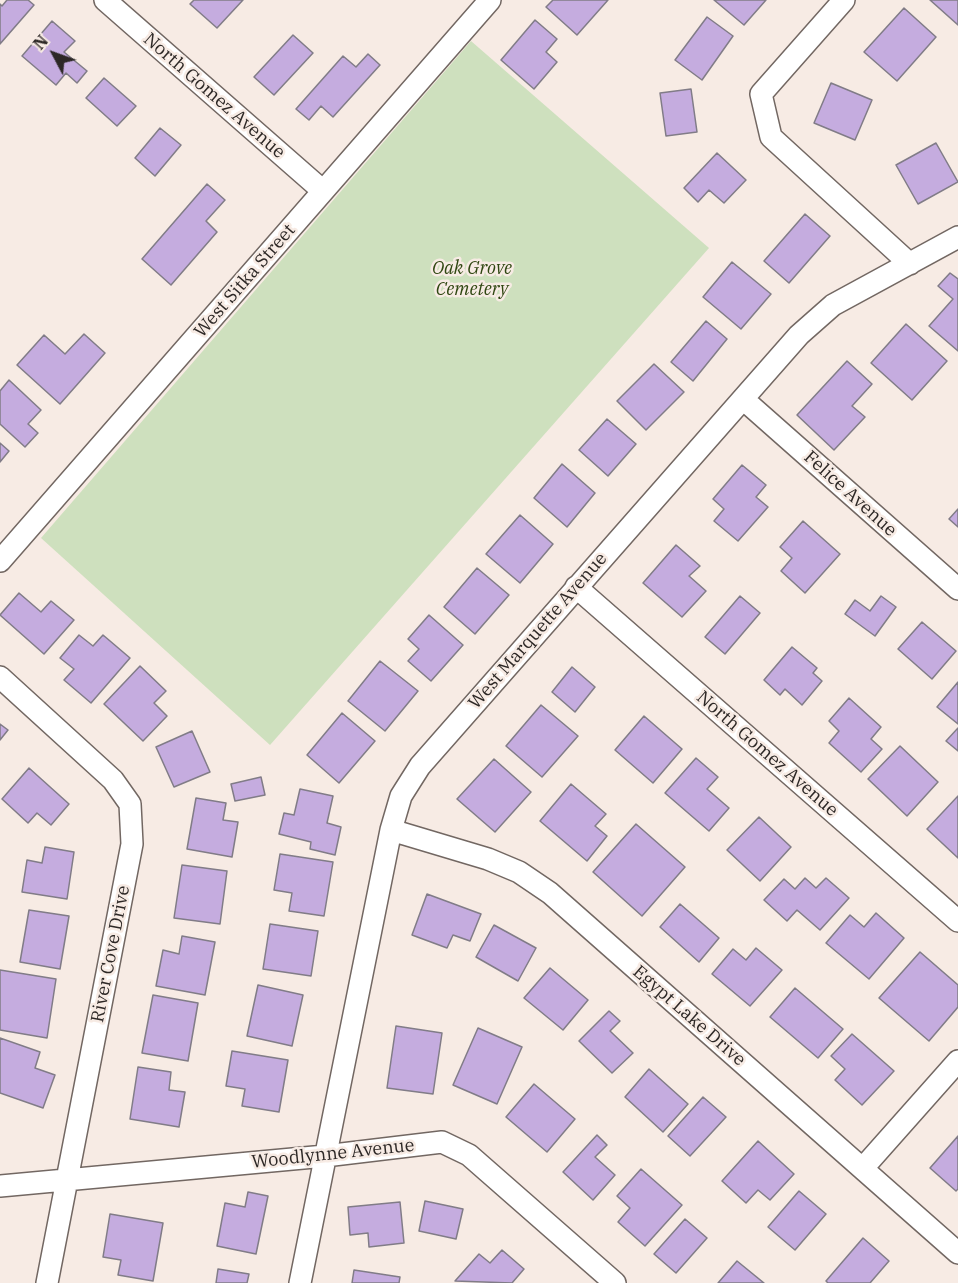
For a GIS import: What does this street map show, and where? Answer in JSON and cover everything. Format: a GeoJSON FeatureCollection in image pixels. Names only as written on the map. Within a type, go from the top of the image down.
{"type":"FeatureCollection","features":[{"type":"Feature","properties":{"kind":"street","name":"North Gomez Avenue"},"geometry":{"type":"LineString","coordinates":[[105,0],[323,191]]}},
{"type":"Feature","properties":{"kind":"street","name":"West Sitka Street"},"geometry":{"type":"LineString","coordinates":[[0,561],[490,0]]}},
{"type":"Feature","properties":{"kind":"street"},"geometry":{"type":"LineString","coordinates":[[844,0],[761,94],[771,137],[910,264]]}},
{"type":"Feature","properties":{"kind":"street","name":"West Marquette Avenue"},"geometry":{"type":"LineString","coordinates":[[300,1283],[391,830],[401,796],[420,766],[799,335],[832,305],[958,237]]}},
{"type":"Feature","properties":{"kind":"street","name":"Felice Avenue"},"geometry":{"type":"LineString","coordinates":[[743,399],[958,590]]}},
{"type":"Feature","properties":{"kind":"street","name":"North Gomez Avenue"},"geometry":{"type":"LineString","coordinates":[[576,587],[958,921]]}},
{"type":"Feature","properties":{"kind":"street","name":"River Cove Drive"},"geometry":{"type":"LineString","coordinates":[[0,677],[113,780],[130,804],[132,844],[47,1283]]}},
{"type":"Feature","properties":{"kind":"street","name":"Egypt Lake Drive"},"geometry":{"type":"LineString","coordinates":[[391,830],[488,859],[519,872],[549,893],[958,1253]]}},
{"type":"Feature","properties":{"kind":"street"},"geometry":{"type":"LineString","coordinates":[[863,1168],[958,1061]]}},
{"type":"Feature","properties":{"kind":"street","name":"Woodlynne Avenue"},"geometry":{"type":"LineString","coordinates":[[0,1186],[325,1156],[442,1142],[469,1155],[615,1283]]}},
{"type":"Feature","properties":{"kind":"green space","name":"Oak Grove Cemetery"},"geometry":{"type":"Polygon","coordinates":[[[471,41],[709,248],[270,745],[41,538],[471,41]]]}},
{"type":"Feature","properties":{"kind":"building"},"geometry":{"type":"Polygon","coordinates":[[[7,0],[28,0],[34,5],[0,44],[0,4],[2,6],[7,0]]]}},
{"type":"Feature","properties":{"kind":"building"},"geometry":{"type":"Polygon","coordinates":[[[194,0],[243,0],[217,28],[190,4],[194,0]]]}},
{"type":"Feature","properties":{"kind":"building"},"geometry":{"type":"Polygon","coordinates":[[[553,0],[608,0],[577,35],[546,7],[553,0]]]}},
{"type":"Feature","properties":{"kind":"building"},"geometry":{"type":"Polygon","coordinates":[[[714,0],[766,0],[744,25],[714,0]]]}},
{"type":"Feature","properties":{"kind":"building"},"geometry":{"type":"Polygon","coordinates":[[[930,0],[958,0],[958,25],[930,0]]]}},
{"type":"Feature","properties":{"kind":"building"},"geometry":{"type":"Polygon","coordinates":[[[904,8],[936,37],[897,81],[864,52],[904,8]]]}},
{"type":"Feature","properties":{"kind":"building"},"geometry":{"type":"Polygon","coordinates":[[[707,17],[733,36],[702,80],[675,60],[707,17]]]}},
{"type":"Feature","properties":{"kind":"building"},"geometry":{"type":"Polygon","coordinates":[[[535,20],[557,39],[546,52],[557,62],[534,89],[501,60],[535,20]]]}},
{"type":"Feature","properties":{"kind":"building"},"geometry":{"type":"Polygon","coordinates":[[[52,21],[75,41],[64,52],[87,71],[77,83],[66,73],[56,85],[22,56],[52,21]]]}},
{"type":"Feature","properties":{"kind":"building"},"geometry":{"type":"Polygon","coordinates":[[[293,35],[313,53],[274,95],[254,77],[293,35]]]}},
{"type":"Feature","properties":{"kind":"building"},"geometry":{"type":"Polygon","coordinates":[[[368,54],[380,65],[333,117],[321,106],[309,120],[296,109],[343,56],[356,67],[368,54]]]}},
{"type":"Feature","properties":{"kind":"building"},"geometry":{"type":"Polygon","coordinates":[[[104,78],[136,106],[117,126],[86,98],[104,78]]]}},
{"type":"Feature","properties":{"kind":"building"},"geometry":{"type":"Polygon","coordinates":[[[831,83],[872,100],[855,140],[814,123],[831,83]]]}},
{"type":"Feature","properties":{"kind":"building"},"geometry":{"type":"Polygon","coordinates":[[[691,89],[697,132],[666,136],[660,93],[691,89]]]}},
{"type":"Feature","properties":{"kind":"building"},"geometry":{"type":"Polygon","coordinates":[[[160,128],[181,145],[155,176],[135,158],[160,128]]]}},
{"type":"Feature","properties":{"kind":"building"},"geometry":{"type":"Polygon","coordinates":[[[936,143],[958,182],[918,204],[896,165],[936,143]]]}},
{"type":"Feature","properties":{"kind":"building"},"geometry":{"type":"Polygon","coordinates":[[[717,153],[746,180],[724,203],[709,190],[698,202],[684,188],[717,153]]]}},
{"type":"Feature","properties":{"kind":"building"},"geometry":{"type":"Polygon","coordinates":[[[207,184],[225,200],[206,221],[217,232],[171,285],[142,259],[207,184]]]}},
{"type":"Feature","properties":{"kind":"building"},"geometry":{"type":"Polygon","coordinates":[[[805,214],[830,236],[789,283],[764,261],[805,214]]]}},
{"type":"Feature","properties":{"kind":"building"},"geometry":{"type":"Polygon","coordinates":[[[732,262],[771,294],[741,329],[703,297],[732,262]]]}},
{"type":"Feature","properties":{"kind":"building"},"geometry":{"type":"Polygon","coordinates":[[[950,273],[958,279],[958,351],[929,326],[953,299],[938,286],[950,273]]]}},
{"type":"Feature","properties":{"kind":"building"},"geometry":{"type":"Polygon","coordinates":[[[706,321],[727,339],[693,381],[671,362],[706,321]]]}},
{"type":"Feature","properties":{"kind":"building"},"geometry":{"type":"Polygon","coordinates":[[[906,324],[947,361],[912,400],[871,363],[906,324]]]}},
{"type":"Feature","properties":{"kind":"building"},"geometry":{"type":"Polygon","coordinates":[[[84,334],[105,353],[60,404],[17,365],[44,335],[65,354],[84,334]]]}},
{"type":"Feature","properties":{"kind":"building"},"geometry":{"type":"Polygon","coordinates":[[[847,361],[872,384],[852,406],[865,417],[834,450],[797,415],[847,361]]]}},
{"type":"Feature","properties":{"kind":"building"},"geometry":{"type":"Polygon","coordinates":[[[654,364],[684,392],[646,430],[617,401],[654,364]]]}},
{"type":"Feature","properties":{"kind":"building"},"geometry":{"type":"Polygon","coordinates":[[[9,380],[41,410],[28,424],[38,433],[25,447],[0,424],[0,391],[9,380]]]}},
{"type":"Feature","properties":{"kind":"building"},"geometry":{"type":"Polygon","coordinates":[[[607,419],[636,444],[608,476],[579,450],[607,419]]]}},
{"type":"Feature","properties":{"kind":"building"},"geometry":{"type":"Polygon","coordinates":[[[0,443],[9,451],[0,462],[0,443]]]}},
{"type":"Feature","properties":{"kind":"building"},"geometry":{"type":"Polygon","coordinates":[[[562,464],[595,493],[567,527],[534,498],[562,464]]]}},
{"type":"Feature","properties":{"kind":"building"},"geometry":{"type":"Polygon","coordinates":[[[742,465],[766,485],[756,497],[768,507],[738,541],[714,521],[724,509],[713,499],[742,465]]]}},
{"type":"Feature","properties":{"kind":"building"},"geometry":{"type":"Polygon","coordinates":[[[958,509],[958,527],[949,519],[958,509]]]}},
{"type":"Feature","properties":{"kind":"building"},"geometry":{"type":"Polygon","coordinates":[[[520,515],[553,544],[520,583],[486,554],[520,515]]]}},
{"type":"Feature","properties":{"kind":"building"},"geometry":{"type":"Polygon","coordinates":[[[803,521],[840,554],[805,593],[781,571],[792,558],[780,547],[803,521]]]}},
{"type":"Feature","properties":{"kind":"building"},"geometry":{"type":"Polygon","coordinates":[[[676,545],[700,566],[689,576],[706,591],[682,617],[643,583],[676,545]]]}},
{"type":"Feature","properties":{"kind":"building"},"geometry":{"type":"Polygon","coordinates":[[[477,568],[509,595],[475,634],[444,607],[477,568]]]}},
{"type":"Feature","properties":{"kind":"building"},"geometry":{"type":"Polygon","coordinates":[[[19,593],[41,612],[51,601],[74,620],[44,654],[0,615],[19,593]]]}},
{"type":"Feature","properties":{"kind":"building"},"geometry":{"type":"Polygon","coordinates":[[[740,596],[760,613],[725,654],[705,637],[740,596]]]}},
{"type":"Feature","properties":{"kind":"building"},"geometry":{"type":"Polygon","coordinates":[[[881,596],[896,607],[875,636],[845,614],[855,600],[870,611],[881,596]]]}},
{"type":"Feature","properties":{"kind":"building"},"geometry":{"type":"Polygon","coordinates":[[[429,615],[463,645],[431,681],[408,661],[419,649],[408,639],[429,615]]]}},
{"type":"Feature","properties":{"kind":"building"},"geometry":{"type":"Polygon","coordinates":[[[922,622],[956,651],[932,679],[898,649],[922,622]]]}},
{"type":"Feature","properties":{"kind":"building"},"geometry":{"type":"Polygon","coordinates":[[[79,635],[93,646],[103,635],[130,658],[91,703],[64,680],[74,669],[60,658],[79,635]]]}},
{"type":"Feature","properties":{"kind":"building"},"geometry":{"type":"Polygon","coordinates":[[[792,647],[817,668],[813,673],[822,681],[802,705],[785,689],[780,695],[764,680],[792,647]]]}},
{"type":"Feature","properties":{"kind":"building"},"geometry":{"type":"Polygon","coordinates":[[[380,661],[418,691],[385,731],[348,701],[380,661]]]}},
{"type":"Feature","properties":{"kind":"building"},"geometry":{"type":"Polygon","coordinates":[[[140,666],[166,691],[154,703],[167,716],[143,741],[104,704],[140,666]]]}},
{"type":"Feature","properties":{"kind":"building"},"geometry":{"type":"Polygon","coordinates":[[[572,667],[595,687],[575,712],[552,692],[572,667]]]}},
{"type":"Feature","properties":{"kind":"building"},"geometry":{"type":"Polygon","coordinates":[[[958,682],[958,724],[937,707],[958,682]]]}},
{"type":"Feature","properties":{"kind":"building"},"geometry":{"type":"Polygon","coordinates":[[[849,698],[881,727],[871,739],[882,749],[861,772],[829,743],[839,731],[829,721],[849,698]]]}},
{"type":"Feature","properties":{"kind":"building"},"geometry":{"type":"Polygon","coordinates":[[[541,705],[578,736],[542,777],[506,746],[541,705]]]}},
{"type":"Feature","properties":{"kind":"building"},"geometry":{"type":"Polygon","coordinates":[[[342,713],[375,741],[339,783],[307,755],[342,713]]]}},
{"type":"Feature","properties":{"kind":"building"},"geometry":{"type":"Polygon","coordinates":[[[644,716],[682,749],[653,783],[615,750],[644,716]]]}},
{"type":"Feature","properties":{"kind":"building"},"geometry":{"type":"Polygon","coordinates":[[[0,724],[8,730],[0,740],[0,724]]]}},
{"type":"Feature","properties":{"kind":"building"},"geometry":{"type":"Polygon","coordinates":[[[958,728],[958,751],[946,741],[958,728]]]}},
{"type":"Feature","properties":{"kind":"building"},"geometry":{"type":"Polygon","coordinates":[[[192,731],[210,772],[174,787],[156,747],[192,731]]]}},
{"type":"Feature","properties":{"kind":"building"},"geometry":{"type":"Polygon","coordinates":[[[900,746],[938,782],[907,816],[868,779],[900,746]]]}},
{"type":"Feature","properties":{"kind":"building"},"geometry":{"type":"Polygon","coordinates":[[[696,758],[718,777],[707,789],[729,808],[709,831],[665,793],[696,758]]]}},
{"type":"Feature","properties":{"kind":"building"},"geometry":{"type":"Polygon","coordinates":[[[494,759],[531,792],[495,832],[457,799],[494,759]]]}},
{"type":"Feature","properties":{"kind":"building"},"geometry":{"type":"Polygon","coordinates":[[[29,768],[69,804],[51,825],[37,813],[28,823],[2,799],[29,768]]]}},
{"type":"Feature","properties":{"kind":"building"},"geometry":{"type":"Polygon","coordinates":[[[261,777],[265,795],[235,801],[231,784],[261,777]]]}},
{"type":"Feature","properties":{"kind":"building"},"geometry":{"type":"Polygon","coordinates":[[[571,784],[606,814],[595,826],[607,836],[587,861],[540,821],[571,784]]]}},
{"type":"Feature","properties":{"kind":"building"},"geometry":{"type":"Polygon","coordinates":[[[300,789],[333,796],[327,823],[341,827],[335,855],[310,849],[311,842],[279,834],[284,813],[294,815],[300,789]]]}},
{"type":"Feature","properties":{"kind":"building"},"geometry":{"type":"Polygon","coordinates":[[[958,796],[958,858],[927,829],[958,796]]]}},
{"type":"Feature","properties":{"kind":"building"},"geometry":{"type":"Polygon","coordinates":[[[196,798],[226,803],[223,820],[238,822],[232,857],[187,849],[196,798]]]}},
{"type":"Feature","properties":{"kind":"building"},"geometry":{"type":"Polygon","coordinates":[[[759,817],[791,847],[760,881],[727,850],[759,817]]]}},
{"type":"Feature","properties":{"kind":"building"},"geometry":{"type":"Polygon","coordinates":[[[636,824],[685,867],[642,916],[593,872],[636,824]]]}},
{"type":"Feature","properties":{"kind":"building"},"geometry":{"type":"Polygon","coordinates":[[[45,847],[74,852],[67,899],[22,892],[27,860],[42,863],[45,847]]]}},
{"type":"Feature","properties":{"kind":"building"},"geometry":{"type":"Polygon","coordinates":[[[280,854],[333,862],[324,916],[289,911],[292,893],[274,890],[280,854]]]}},
{"type":"Feature","properties":{"kind":"building"},"geometry":{"type":"Polygon","coordinates":[[[182,865],[227,871],[220,924],[174,918],[182,865]]]}},
{"type":"Feature","properties":{"kind":"building"},"geometry":{"type":"Polygon","coordinates":[[[805,878],[816,888],[826,878],[849,898],[820,930],[797,910],[787,921],[764,900],[784,879],[795,889],[805,878]]]}},
{"type":"Feature","properties":{"kind":"building"},"geometry":{"type":"Polygon","coordinates":[[[427,894],[481,914],[470,941],[453,935],[447,948],[412,935],[427,894]]]}},
{"type":"Feature","properties":{"kind":"building"},"geometry":{"type":"Polygon","coordinates":[[[680,904],[719,938],[699,962],[660,927],[680,904]]]}},
{"type":"Feature","properties":{"kind":"building"},"geometry":{"type":"Polygon","coordinates":[[[29,910],[69,916],[60,969],[20,962],[29,910]]]}},
{"type":"Feature","properties":{"kind":"building"},"geometry":{"type":"Polygon","coordinates":[[[876,913],[904,938],[869,979],[826,943],[850,915],[864,927],[876,913]]]}},
{"type":"Feature","properties":{"kind":"building"},"geometry":{"type":"Polygon","coordinates":[[[270,924],[318,931],[311,976],[263,969],[270,924]]]}},
{"type":"Feature","properties":{"kind":"building"},"geometry":{"type":"Polygon","coordinates":[[[494,925],[536,948],[518,981],[476,957],[494,925]]]}},
{"type":"Feature","properties":{"kind":"building"},"geometry":{"type":"Polygon","coordinates":[[[182,936],[215,942],[205,995],[156,986],[163,950],[179,954],[182,936]]]}},
{"type":"Feature","properties":{"kind":"building"},"geometry":{"type":"Polygon","coordinates":[[[756,948],[782,970],[750,1006],[712,974],[733,949],[746,960],[756,948]]]}},
{"type":"Feature","properties":{"kind":"building"},"geometry":{"type":"Polygon","coordinates":[[[920,952],[958,985],[958,1007],[929,1041],[879,998],[920,952]]]}},
{"type":"Feature","properties":{"kind":"building"},"geometry":{"type":"Polygon","coordinates":[[[550,968],[588,1000],[563,1030],[524,998],[550,968]]]}},
{"type":"Feature","properties":{"kind":"building"},"geometry":{"type":"Polygon","coordinates":[[[0,970],[56,979],[47,1038],[0,1030],[0,970]]]}},
{"type":"Feature","properties":{"kind":"building"},"geometry":{"type":"Polygon","coordinates":[[[258,985],[303,995],[292,1046],[247,1036],[258,985]]]}},
{"type":"Feature","properties":{"kind":"building"},"geometry":{"type":"Polygon","coordinates":[[[795,988],[843,1029],[818,1058],[770,1017],[795,988]]]}},
{"type":"Feature","properties":{"kind":"building"},"geometry":{"type":"Polygon","coordinates":[[[153,995],[198,1003],[188,1061],[142,1053],[153,995]]]}},
{"type":"Feature","properties":{"kind":"building"},"geometry":{"type":"Polygon","coordinates":[[[609,1011],[620,1021],[610,1031],[633,1053],[612,1073],[579,1041],[609,1011]]]}},
{"type":"Feature","properties":{"kind":"building"},"geometry":{"type":"Polygon","coordinates":[[[396,1026],[442,1033],[433,1094],[387,1088],[396,1026]]]}},
{"type":"Feature","properties":{"kind":"building"},"geometry":{"type":"Polygon","coordinates":[[[478,1028],[522,1047],[497,1104],[453,1085],[478,1028]]]}},
{"type":"Feature","properties":{"kind":"building"},"geometry":{"type":"Polygon","coordinates":[[[852,1034],[894,1071],[862,1105],[835,1080],[845,1069],[831,1056],[852,1034]]]}},
{"type":"Feature","properties":{"kind":"building"},"geometry":{"type":"Polygon","coordinates":[[[0,1038],[40,1052],[35,1068],[55,1075],[43,1108],[0,1093],[0,1038]]]}},
{"type":"Feature","properties":{"kind":"building"},"geometry":{"type":"Polygon","coordinates":[[[232,1051],[288,1060],[279,1112],[242,1106],[245,1089],[226,1086],[232,1051]]]}},
{"type":"Feature","properties":{"kind":"building"},"geometry":{"type":"Polygon","coordinates":[[[138,1067],[171,1072],[169,1090],[185,1092],[179,1127],[130,1119],[138,1067]]]}},
{"type":"Feature","properties":{"kind":"building"},"geometry":{"type":"Polygon","coordinates":[[[649,1069],[688,1104],[663,1132],[625,1097],[649,1069]]]}},
{"type":"Feature","properties":{"kind":"building"},"geometry":{"type":"Polygon","coordinates":[[[534,1084],[575,1119],[547,1152],[506,1117],[534,1084]]]}},
{"type":"Feature","properties":{"kind":"building"},"geometry":{"type":"Polygon","coordinates":[[[703,1097],[726,1117],[690,1156],[668,1136],[703,1097]]]}},
{"type":"Feature","properties":{"kind":"building"},"geometry":{"type":"Polygon","coordinates":[[[597,1135],[607,1145],[595,1157],[615,1175],[593,1200],[563,1172],[597,1135]]]}},
{"type":"Feature","properties":{"kind":"building"},"geometry":{"type":"Polygon","coordinates":[[[958,1136],[958,1189],[956,1191],[930,1168],[958,1136]]]}},
{"type":"Feature","properties":{"kind":"building"},"geometry":{"type":"Polygon","coordinates":[[[758,1141],[794,1174],[770,1200],[758,1190],[746,1203],[722,1181],[758,1141]]]}},
{"type":"Feature","properties":{"kind":"building"},"geometry":{"type":"Polygon","coordinates":[[[641,1169],[682,1205],[645,1246],[618,1222],[630,1208],[617,1196],[641,1169]]]}},
{"type":"Feature","properties":{"kind":"building"},"geometry":{"type":"Polygon","coordinates":[[[799,1191],[826,1214],[795,1250],[768,1227],[799,1191]]]}},
{"type":"Feature","properties":{"kind":"building"},"geometry":{"type":"Polygon","coordinates":[[[248,1192],[268,1196],[256,1254],[217,1246],[225,1203],[245,1207],[248,1192]]]}},
{"type":"Feature","properties":{"kind":"building"},"geometry":{"type":"Polygon","coordinates":[[[425,1201],[463,1209],[456,1239],[419,1231],[425,1201]]]}},
{"type":"Feature","properties":{"kind":"building"},"geometry":{"type":"Polygon","coordinates":[[[400,1202],[404,1243],[369,1247],[368,1233],[350,1235],[348,1207],[400,1202]]]}},
{"type":"Feature","properties":{"kind":"building"},"geometry":{"type":"Polygon","coordinates":[[[110,1214],[163,1223],[153,1281],[118,1275],[121,1260],[103,1257],[110,1214]]]}},
{"type":"Feature","properties":{"kind":"building"},"geometry":{"type":"Polygon","coordinates":[[[685,1219],[707,1238],[676,1273],[654,1254],[685,1219]]]}},
{"type":"Feature","properties":{"kind":"building"},"geometry":{"type":"Polygon","coordinates":[[[863,1238],[889,1261],[870,1283],[828,1283],[826,1281],[863,1238]]]}},
{"type":"Feature","properties":{"kind":"building"},"geometry":{"type":"Polygon","coordinates":[[[502,1250],[524,1269],[512,1283],[455,1281],[479,1254],[490,1263],[502,1250]]]}},
{"type":"Feature","properties":{"kind":"building"},"geometry":{"type":"Polygon","coordinates":[[[737,1261],[764,1283],[718,1283],[737,1261]]]}},
{"type":"Feature","properties":{"kind":"building"},"geometry":{"type":"Polygon","coordinates":[[[218,1269],[249,1274],[247,1283],[216,1283],[218,1269]]]}},
{"type":"Feature","properties":{"kind":"building"},"geometry":{"type":"Polygon","coordinates":[[[354,1270],[400,1277],[399,1283],[352,1283],[354,1270]]]}}]}
